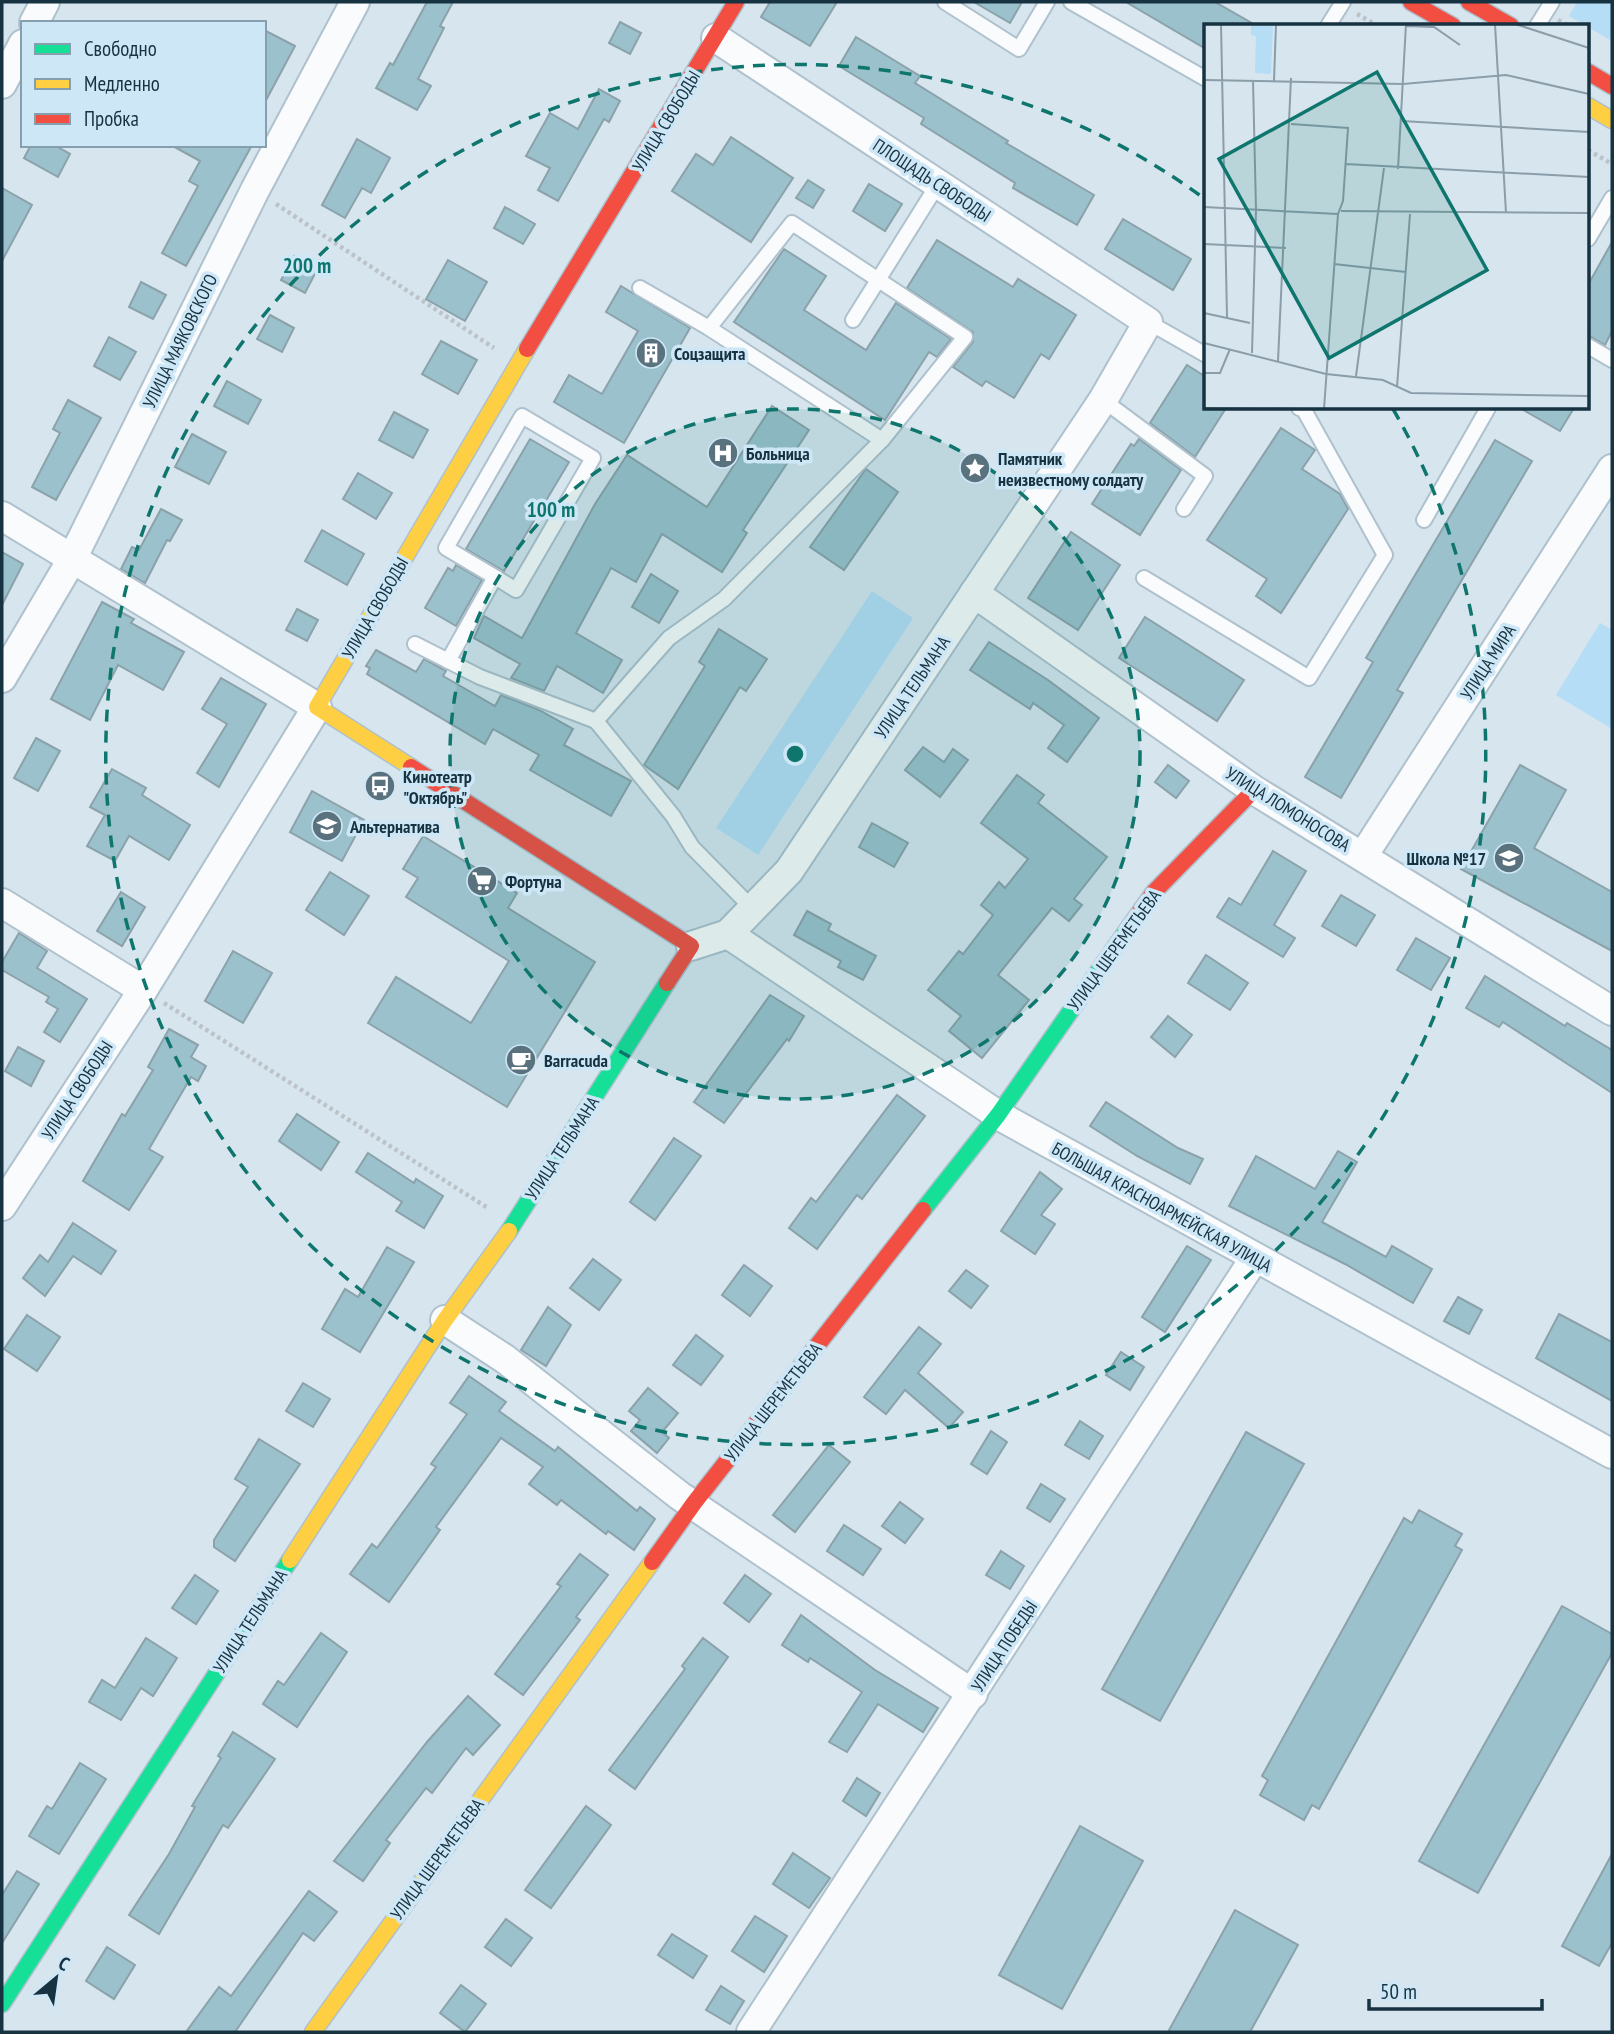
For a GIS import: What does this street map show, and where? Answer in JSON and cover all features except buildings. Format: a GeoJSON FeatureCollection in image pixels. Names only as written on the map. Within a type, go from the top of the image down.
{"type":"FeatureCollection","features":[{"type":"Feature","properties":{"kind":"street"},"geometry":{"type":"LineString","coordinates":[[35,21],[45,2]]}},
{"type":"Feature","properties":{"kind":"street","name":"УЛИЦА МАЯКОВСКОГО"},"geometry":{"type":"LineString","coordinates":[[2,678],[71,561],[255,190],[355,2]]}},
{"type":"Feature","properties":{"kind":"street","name":"УЛИЦА СВОБОДЫ"},"geometry":{"type":"LineString","coordinates":[[2,1206],[143,990],[317,707],[518,364],[736,2]]}},
{"type":"Feature","properties":{"kind":"street"},"geometry":{"type":"LineString","coordinates":[[1411,2],[1450,24]]}},
{"type":"Feature","properties":{"kind":"street"},"geometry":{"type":"LineString","coordinates":[[1469,2],[1508,24]]}},
{"type":"Feature","properties":{"kind":"street","name":"ПЛОЩАДЬ СВОБОДЫ"},"geometry":{"type":"LineString","coordinates":[[716,38],[1148,322]]}},
{"type":"Feature","properties":{"kind":"street"},"geometry":{"type":"LineString","coordinates":[[2,84],[21,48]]}},
{"type":"Feature","properties":{"kind":"street"},"geometry":{"type":"LineString","coordinates":[[1590,73],[1612,86]]}},
{"type":"Feature","properties":{"kind":"street"},"geometry":{"type":"LineString","coordinates":[[1590,107],[1612,120]]}},
{"type":"Feature","properties":{"kind":"street","name":"УЛИЦА ТЕЛЬМАНА"},"geometry":{"type":"LineString","coordinates":[[2,2004],[445,1320],[514,1223],[691,946],[728,934],[789,871],[1103,400],[1148,322]]}},
{"type":"Feature","properties":{"kind":"street","name":"УЛИЦА МИРА"},"geometry":{"type":"LineString","coordinates":[[1363,856],[1603,505],[1612,469]]}},
{"type":"Feature","properties":{"kind":"street"},"geometry":{"type":"LineString","coordinates":[[2,516],[71,561],[317,707],[691,946]]}},
{"type":"Feature","properties":{"kind":"street","name":"УЛИЦА ЛОМОНОСОВА"},"geometry":{"type":"LineString","coordinates":[[974,593],[1254,790],[1612,1011]]}},
{"type":"Feature","properties":{"kind":"street","name":"УЛИЦА ШЕРЕМЕТЬЕВА"},"geometry":{"type":"LineString","coordinates":[[313,2032],[694,1503],[998,1115],[1154,892],[1254,790]]}},
{"type":"Feature","properties":{"kind":"street"},"geometry":{"type":"LineString","coordinates":[[2,903],[143,990]]}},
{"type":"Feature","properties":{"kind":"street","name":"БОЛЬШАЯ КРАСНОАРМЕЙСКАЯ УЛИЦА"},"geometry":{"type":"LineString","coordinates":[[728,934],[998,1115],[1254,1259],[1612,1454]]}},
{"type":"Feature","properties":{"kind":"street","name":"УЛИЦА ПОБЕДЫ"},"geometry":{"type":"LineString","coordinates":[[751,2032],[1254,1259]]}},
{"type":"Feature","properties":{"kind":"street"},"geometry":{"type":"LineString","coordinates":[[445,1320],[505,1359],[680,1496],[973,1694]]}},
{"type":"Feature","properties":{"kind":"lane"},"geometry":{"type":"LineString","coordinates":[[945,2],[1019,49],[1046,2]]}},
{"type":"Feature","properties":{"kind":"lane"},"geometry":{"type":"LineString","coordinates":[[1071,2],[1204,78]]}},
{"type":"Feature","properties":{"kind":"lane"},"geometry":{"type":"LineString","coordinates":[[1539,24],[1552,2]]}},
{"type":"Feature","properties":{"kind":"lane"},"geometry":{"type":"LineString","coordinates":[[1329,24],[1342,3]]}},
{"type":"Feature","properties":{"kind":"lane"},"geometry":{"type":"LineString","coordinates":[[853,320],[938,184]]}},
{"type":"Feature","properties":{"kind":"lane"},"geometry":{"type":"LineString","coordinates":[[1590,236],[1612,198]]}},
{"type":"Feature","properties":{"kind":"lane"},"geometry":{"type":"LineString","coordinates":[[596,721],[669,638],[724,598],[883,440],[965,337],[792,223],[709,328]]}},
{"type":"Feature","properties":{"kind":"lane"},"geometry":{"type":"LineString","coordinates":[[640,288],[709,328],[883,440]]}},
{"type":"Feature","properties":{"kind":"lane"},"geometry":{"type":"LineString","coordinates":[[1148,322],[1204,354]]}},
{"type":"Feature","properties":{"kind":"lane"},"geometry":{"type":"LineString","coordinates":[[1590,347],[1612,360]]}},
{"type":"Feature","properties":{"kind":"lane"},"geometry":{"type":"LineString","coordinates":[[1103,400],[1205,476],[1184,509]]}},
{"type":"Feature","properties":{"kind":"lane"},"geometry":{"type":"LineString","coordinates":[[1144,578],[1309,678],[1385,555],[1304,410]]}},
{"type":"Feature","properties":{"kind":"lane"},"geometry":{"type":"LineString","coordinates":[[1424,520],[1487,410]]}},
{"type":"Feature","properties":{"kind":"lane"},"geometry":{"type":"LineString","coordinates":[[522,416],[593,458],[516,590],[495,578],[446,548],[522,416]]}},
{"type":"Feature","properties":{"kind":"lane"},"geometry":{"type":"LineString","coordinates":[[448,661],[495,578]]}},
{"type":"Feature","properties":{"kind":"lane"},"geometry":{"type":"LineString","coordinates":[[415,644],[480,677],[596,721],[673,816],[692,847],[754,910]]}},
{"type":"Feature","properties":{"kind":"path"},"geometry":{"type":"LineString","coordinates":[[1342,3],[1375,24]]}},
{"type":"Feature","properties":{"kind":"path"},"geometry":{"type":"LineString","coordinates":[[1590,150],[1612,164]]}},
{"type":"Feature","properties":{"kind":"path"},"geometry":{"type":"LineString","coordinates":[[255,190],[518,364]]}},
{"type":"Feature","properties":{"kind":"path"},"geometry":{"type":"LineString","coordinates":[[143,990],[514,1223]]}},
{"type":"Feature","properties":{"kind":"shaded area"},"geometry":{"type":"Polygon","coordinates":[[[1577,2],[1612,2],[1612,41],[1590,28],[1590,24],[1583,24],[1569,16],[1577,2]]]}},
{"type":"Feature","properties":{"kind":"shaded area"},"geometry":{"type":"Polygon","coordinates":[[[872,591],[913,618],[758,855],[716,828],[872,591]]]}},
{"type":"Feature","properties":{"kind":"shaded area"},"geometry":{"type":"Polygon","coordinates":[[[1600,623],[1612,630],[1612,729],[1556,695],[1600,623]]]}},
{"type":"Feature","properties":{"kind":"traffic: fast"},"geometry":{"type":"LineString","coordinates":[[923,1210],[998,1115],[1130,926]]}},
{"type":"Feature","properties":{"kind":"traffic: fast"},"geometry":{"type":"LineString","coordinates":[[509,1231],[667,983]]}},
{"type":"Feature","properties":{"kind":"traffic: fast"},"geometry":{"type":"LineString","coordinates":[[2,2004],[290,1560]]}},
{"type":"Feature","properties":{"kind":"traffic: slow"},"geometry":{"type":"LineString","coordinates":[[1590,107],[1612,120]]}},
{"type":"Feature","properties":{"kind":"traffic: slow"},"geometry":{"type":"LineString","coordinates":[[411,767],[317,707],[527,349]]}},
{"type":"Feature","properties":{"kind":"traffic: slow"},"geometry":{"type":"LineString","coordinates":[[290,1560],[445,1320],[509,1231]]}},
{"type":"Feature","properties":{"kind":"traffic: slow"},"geometry":{"type":"LineString","coordinates":[[313,2032],[652,1562]]}},
{"type":"Feature","properties":{"kind":"traffic: jam"},"geometry":{"type":"LineString","coordinates":[[527,349],[736,2]]}},
{"type":"Feature","properties":{"kind":"traffic: jam"},"geometry":{"type":"LineString","coordinates":[[1411,2],[1450,24]]}},
{"type":"Feature","properties":{"kind":"traffic: jam"},"geometry":{"type":"LineString","coordinates":[[1469,2],[1508,24]]}},
{"type":"Feature","properties":{"kind":"traffic: jam"},"geometry":{"type":"LineString","coordinates":[[1590,73],[1612,86]]}},
{"type":"Feature","properties":{"kind":"traffic: jam"},"geometry":{"type":"LineString","coordinates":[[411,767],[691,946],[667,983]]}},
{"type":"Feature","properties":{"kind":"traffic: jam"},"geometry":{"type":"LineString","coordinates":[[1130,926],[1154,892],[1254,790]]}},
{"type":"Feature","properties":{"kind":"traffic: jam"},"geometry":{"type":"LineString","coordinates":[[652,1562],[694,1503],[923,1210]]}},
{"type":"Feature","properties":{"kind":"place","name":"Соцзащита"},"geometry":{"type":"Point","coordinates":[651,353]}},
{"type":"Feature","properties":{"kind":"place","name":"Больница"},"geometry":{"type":"Point","coordinates":[723,453]}},
{"type":"Feature","properties":{"kind":"place","name":"Памятник неизвестному солдату"},"geometry":{"type":"Point","coordinates":[975,468]}},
{"type":"Feature","properties":{"kind":"place","name":"Кинотеатр \"Октябрь\""},"geometry":{"type":"Point","coordinates":[380,786]}},
{"type":"Feature","properties":{"kind":"place","name":"Альтернатива"},"geometry":{"type":"Point","coordinates":[327,826]}},
{"type":"Feature","properties":{"kind":"place","name":"Школа №17"},"geometry":{"type":"Point","coordinates":[1509,858]}},
{"type":"Feature","properties":{"kind":"place","name":"Фортуна"},"geometry":{"type":"Point","coordinates":[482,881]}},
{"type":"Feature","properties":{"kind":"place","name":"Barracuda"},"geometry":{"type":"Point","coordinates":[521,1060]}}]}
